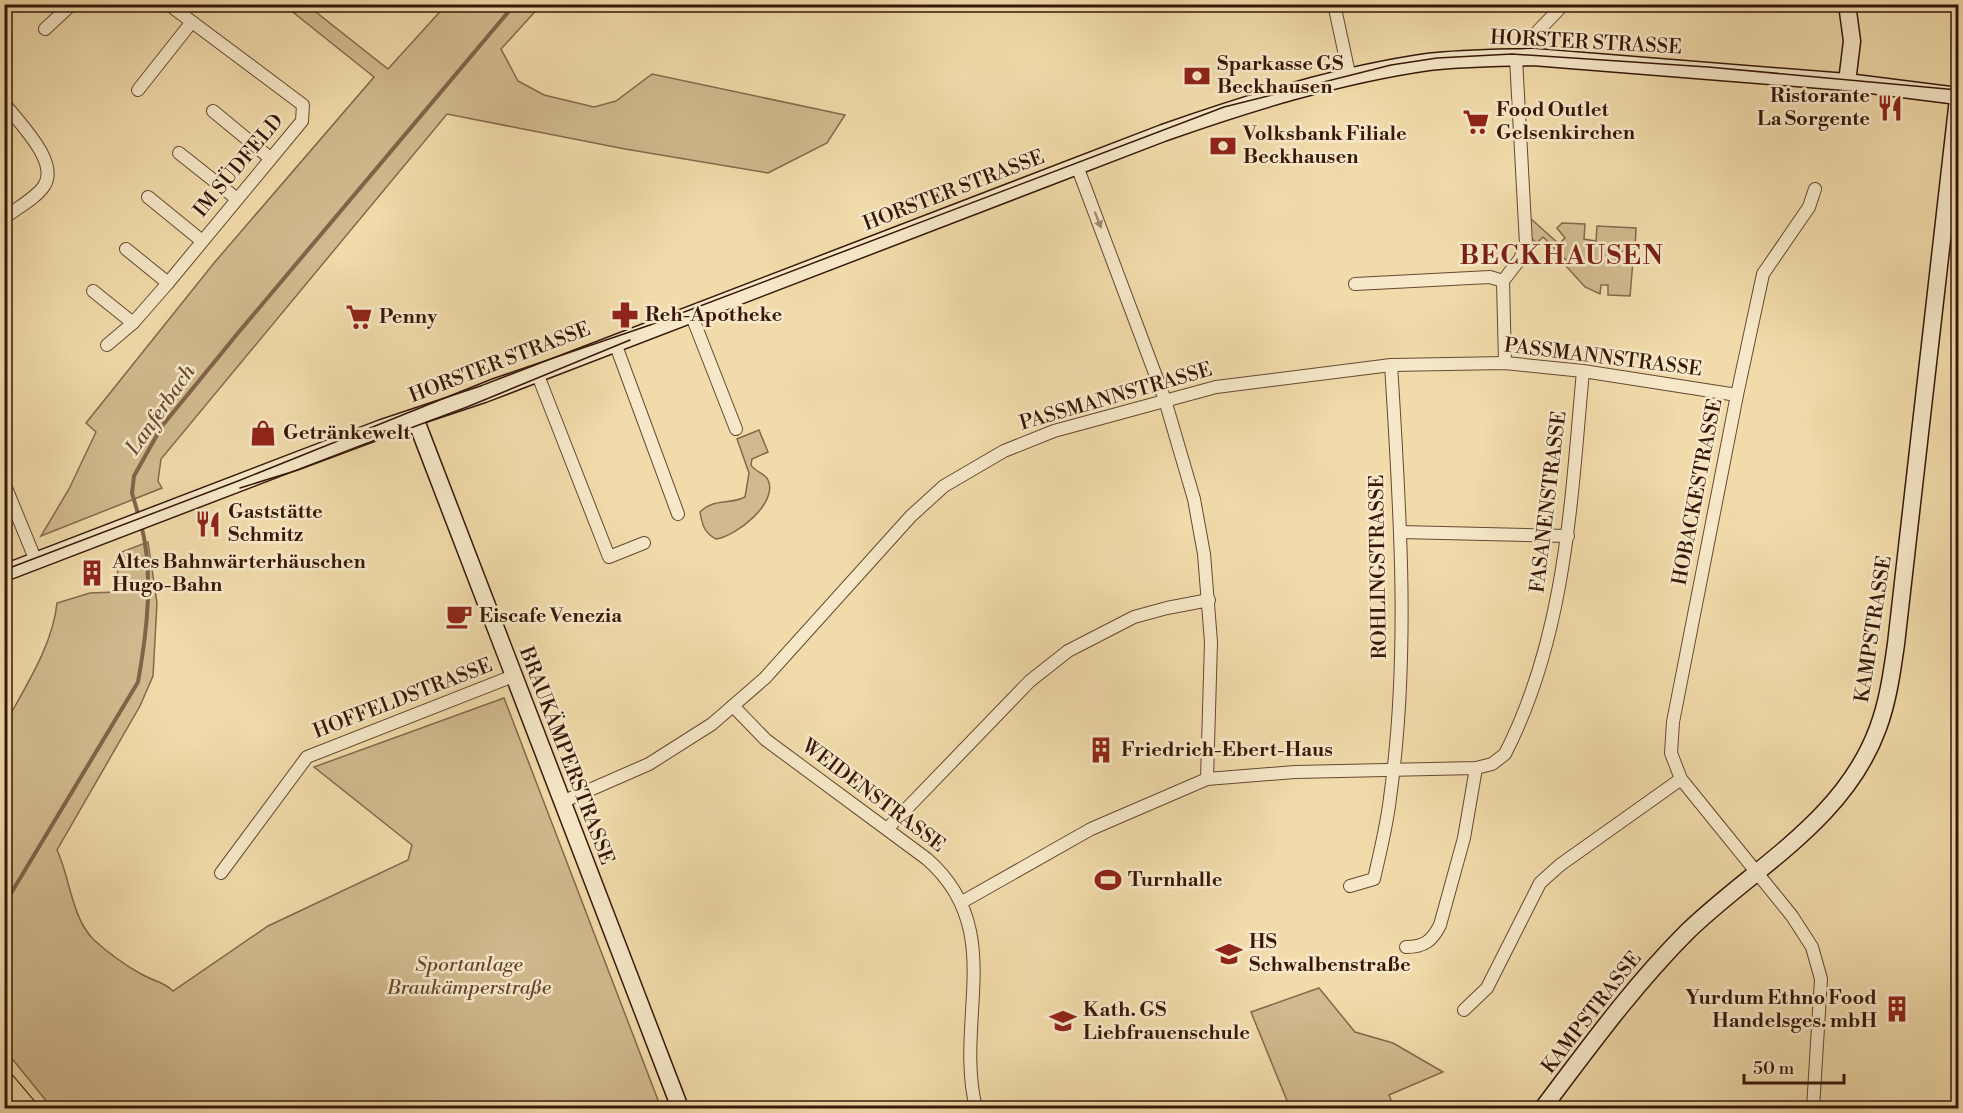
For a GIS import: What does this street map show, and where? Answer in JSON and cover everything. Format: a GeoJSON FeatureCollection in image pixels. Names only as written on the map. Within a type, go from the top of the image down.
{"type":"FeatureCollection","features":[{"type":"Feature","properties":{"kind":"highway"},"geometry":{"type":"LineString","coordinates":[[4,1082],[26,1108]]}},
{"type":"Feature","properties":{"kind":"main road"},"geometry":{"type":"LineString","coordinates":[[1847,4],[1852,41],[1847,82]]}},
{"type":"Feature","properties":{"kind":"main road","name":"HORSTER STRASSE"},"geometry":{"type":"LineString","coordinates":[[4,573],[1227,110],[1350,78],[1427,63],[1516,58],[1579,60],[1847,82],[1959,97]]}},
{"type":"Feature","properties":{"kind":"main road","name":"KAMPSTRASSE"},"geometry":{"type":"LineString","coordinates":[[1543,1108],[1639,981],[1689,930],[1817,821],[1845,790],[1868,752],[1879,728],[1888,693],[1917,476],[1959,97]]}},
{"type":"Feature","properties":{"kind":"main road","name":"BRAUKÄMPERSTRASSE"},"geometry":{"type":"LineString","coordinates":[[416,418],[680,1108]]}},
{"type":"Feature","properties":{"kind":"street"},"geometry":{"type":"LineString","coordinates":[[45,29],[72,4]]}},
{"type":"Feature","properties":{"kind":"street","name":"IM SÜDFELD"},"geometry":{"type":"LineString","coordinates":[[106,345],[133,323],[168,283],[302,121],[303,105],[168,4]]}},
{"type":"Feature","properties":{"kind":"street"},"geometry":{"type":"LineString","coordinates":[[1334,4],[1350,78]]}},
{"type":"Feature","properties":{"kind":"street"},"geometry":{"type":"LineString","coordinates":[[1538,31],[1564,4]]}},
{"type":"Feature","properties":{"kind":"street"},"geometry":{"type":"LineString","coordinates":[[138,90],[191,23]]}},
{"type":"Feature","properties":{"kind":"street"},"geometry":{"type":"LineString","coordinates":[[1505,363],[1503,281],[1520,259],[1526,244],[1516,58]]}},
{"type":"Feature","properties":{"kind":"street"},"geometry":{"type":"LineString","coordinates":[[4,103],[47,160],[50,174],[44,187],[4,218]]}},
{"type":"Feature","properties":{"kind":"street"},"geometry":{"type":"LineString","coordinates":[[213,111],[270,158]]}},
{"type":"Feature","properties":{"kind":"street"},"geometry":{"type":"LineString","coordinates":[[179,153],[237,199]]}},
{"type":"Feature","properties":{"kind":"street"},"geometry":{"type":"LineString","coordinates":[[1077,166],[1164,400],[1194,499],[1209,600],[1211,674],[1208,780]]}},
{"type":"Feature","properties":{"kind":"street","name":"HOBACKESTRASSE"},"geometry":{"type":"LineString","coordinates":[[1813,1108],[1821,979],[1817,963],[1803,932],[1681,779],[1671,753],[1673,722],[1763,274],[1809,207],[1815,189]]}},
{"type":"Feature","properties":{"kind":"street"},"geometry":{"type":"LineString","coordinates":[[148,197],[202,241]]}},
{"type":"Feature","properties":{"kind":"street"},"geometry":{"type":"LineString","coordinates":[[126,249],[168,283]]}},
{"type":"Feature","properties":{"kind":"street"},"geometry":{"type":"LineString","coordinates":[[1355,284],[1490,277],[1503,281]]}},
{"type":"Feature","properties":{"kind":"street"},"geometry":{"type":"LineString","coordinates":[[93,291],[133,323]]}},
{"type":"Feature","properties":{"kind":"street"},"geometry":{"type":"LineString","coordinates":[[691,314],[736,429]]}},
{"type":"Feature","properties":{"kind":"street"},"geometry":{"type":"LineString","coordinates":[[615,343],[678,514]]}},
{"type":"Feature","properties":{"kind":"street","name":"PASSMANNSTRASSE"},"geometry":{"type":"LineString","coordinates":[[562,802],[649,764],[687,741],[733,706],[765,678],[911,516],[944,486],[1004,451],[1034,439],[1216,387],[1391,365],[1505,363],[1583,371],[1737,395]]}},
{"type":"Feature","properties":{"kind":"street","name":"ROHLINGSTRASSE"},"geometry":{"type":"LineString","coordinates":[[1350,886],[1374,879],[1390,797],[1396,748],[1402,609],[1401,532],[1391,365]]}},
{"type":"Feature","properties":{"kind":"street","name":"FASANENSTRASSE"},"geometry":{"type":"LineString","coordinates":[[1476,768],[1492,764],[1505,754],[1545,653],[1568,536],[1583,371]]}},
{"type":"Feature","properties":{"kind":"street"},"geometry":{"type":"LineString","coordinates":[[537,373],[609,557],[644,543]]}},
{"type":"Feature","properties":{"kind":"street"},"geometry":{"type":"LineString","coordinates":[[4,483],[36,561]]}},
{"type":"Feature","properties":{"kind":"street"},"geometry":{"type":"LineString","coordinates":[[1401,532],[1568,536]]}},
{"type":"Feature","properties":{"kind":"street"},"geometry":{"type":"LineString","coordinates":[[887,829],[1030,681],[1068,651],[1134,617],[1209,600]]}},
{"type":"Feature","properties":{"kind":"street","name":"HOFFELDSTRASSE"},"geometry":{"type":"LineString","coordinates":[[221,873],[307,758],[513,676]]}},
{"type":"Feature","properties":{"kind":"street","name":"WEIDENSTRASSE"},"geometry":{"type":"LineString","coordinates":[[733,706],[766,740],[938,868],[962,902],[972,930],[975,961],[969,1072],[976,1108]]}},
{"type":"Feature","properties":{"kind":"street"},"geometry":{"type":"LineString","coordinates":[[962,902],[1091,829],[1208,780],[1392,769],[1476,768],[1464,838],[1440,925],[1434,937],[1421,947],[1406,947]]}},
{"type":"Feature","properties":{"kind":"street"},"geometry":{"type":"LineString","coordinates":[[1464,1010],[1487,988],[1525,910],[1545,879],[1681,779]]}},
{"type":"Feature","properties":{"kind":"green space"},"geometry":{"type":"Polygon","coordinates":[[[284,5],[307,5],[388,69],[446,5],[541,5],[501,49],[518,81],[544,95],[594,107],[616,101],[652,74],[845,115],[827,143],[768,173],[625,149],[447,114],[161,459],[158,481],[162,488],[41,536],[69,489],[96,432],[86,423],[214,263],[374,77],[284,5]]]}},
{"type":"Feature","properties":{"kind":"green space"},"geometry":{"type":"Polygon","coordinates":[[[1530,218],[1559,244],[1565,238],[1557,228],[1562,223],[1585,224],[1584,239],[1596,241],[1597,226],[1636,228],[1635,251],[1616,251],[1616,259],[1633,261],[1630,296],[1608,295],[1608,285],[1601,285],[1600,294],[1585,287],[1566,266],[1569,263],[1543,237],[1537,243],[1531,238],[1530,218]]]}},
{"type":"Feature","properties":{"kind":"green space"},"geometry":{"type":"Polygon","coordinates":[[[759,430],[768,452],[752,459],[751,465],[768,480],[770,489],[767,499],[744,526],[716,539],[704,528],[700,512],[716,503],[745,497],[749,473],[737,439],[759,430]]]}},
{"type":"Feature","properties":{"kind":"green space","name":"Sportanlage Braukämperstraße"},"geometry":{"type":"Polygon","coordinates":[[[148,542],[157,603],[153,676],[140,706],[57,850],[75,908],[93,939],[129,967],[173,991],[268,926],[408,860],[412,845],[314,767],[504,698],[661,1108],[52,1108],[5,1050],[5,712],[10,715],[40,660],[51,632],[57,603],[90,593],[116,592],[119,553],[148,542]]]}},
{"type":"Feature","properties":{"kind":"green space"},"geometry":{"type":"Polygon","coordinates":[[[1319,988],[1355,1032],[1393,1043],[1443,1072],[1389,1095],[1394,1108],[1290,1108],[1251,1012],[1319,988]]]}},
{"type":"Feature","properties":{"kind":"waterway","name":"Lanferbach"},"geometry":{"type":"LineString","coordinates":[[139,517],[132,493],[134,476],[162,426],[515,4]]}},
{"type":"Feature","properties":{"kind":"waterway","name":"Lanferbach"},"geometry":{"type":"LineString","coordinates":[[4,905],[138,682],[148,603],[147,563],[141,524]]}},
{"type":"Feature","properties":{"kind":"tram line"},"geometry":{"type":"LineString","coordinates":[[4,570],[238,481],[492,379],[650,325],[1224,107],[1391,65],[1437,58],[1512,54],[1708,67],[1958,90]]}},
{"type":"Feature","properties":{"kind":"tram line"},"geometry":{"type":"LineString","coordinates":[[240,488],[298,470],[467,407],[630,340]]}},
{"type":"Feature","properties":{"kind":"place","name":"Sparkasse GS Beckhausen"},"geometry":{"type":"Point","coordinates":[1197,76]}},
{"type":"Feature","properties":{"kind":"place","name":"Ristorante La Sorgente"},"geometry":{"type":"Point","coordinates":[1890,108]}},
{"type":"Feature","properties":{"kind":"place","name":"Food Outlet Gelsenkirchen"},"geometry":{"type":"Point","coordinates":[1476,122]}},
{"type":"Feature","properties":{"kind":"place","name":"Volksbank Filiale Beckhausen"},"geometry":{"type":"Point","coordinates":[1223,146]}},
{"type":"Feature","properties":{"kind":"place","name":"Reh-Apotheke"},"geometry":{"type":"Point","coordinates":[625,315]}},
{"type":"Feature","properties":{"kind":"place","name":"Penny"},"geometry":{"type":"Point","coordinates":[359,317]}},
{"type":"Feature","properties":{"kind":"place","name":"Getränkewelt"},"geometry":{"type":"Point","coordinates":[263,433]}},
{"type":"Feature","properties":{"kind":"place","name":"Gaststätte Schmitz"},"geometry":{"type":"Point","coordinates":[208,524]}},
{"type":"Feature","properties":{"kind":"place","name":"Altes Bahnwärterhäuschen Hugo-Bahn"},"geometry":{"type":"Point","coordinates":[92,573]}},
{"type":"Feature","properties":{"kind":"place","name":"Eiscafe Venezia"},"geometry":{"type":"Point","coordinates":[459,616]}},
{"type":"Feature","properties":{"kind":"place","name":"Friedrich-Ebert-Haus"},"geometry":{"type":"Point","coordinates":[1101,750]}},
{"type":"Feature","properties":{"kind":"place","name":"Turnhalle"},"geometry":{"type":"Point","coordinates":[1108,880]}},
{"type":"Feature","properties":{"kind":"place","name":"HS Schwalbenstraße"},"geometry":{"type":"Point","coordinates":[1229,954]}},
{"type":"Feature","properties":{"kind":"place","name":"Yurdum Ethno Food Handelsges. mbH"},"geometry":{"type":"Point","coordinates":[1897,1009]}},
{"type":"Feature","properties":{"kind":"place","name":"Kath. GS Liebfrauenschule"},"geometry":{"type":"Point","coordinates":[1063,1021]}},
{"type":"Feature","properties":{"kind":"district","name":"BECKHAUSEN"},"geometry":{"type":"Point","coordinates":[1562,256]}}]}
